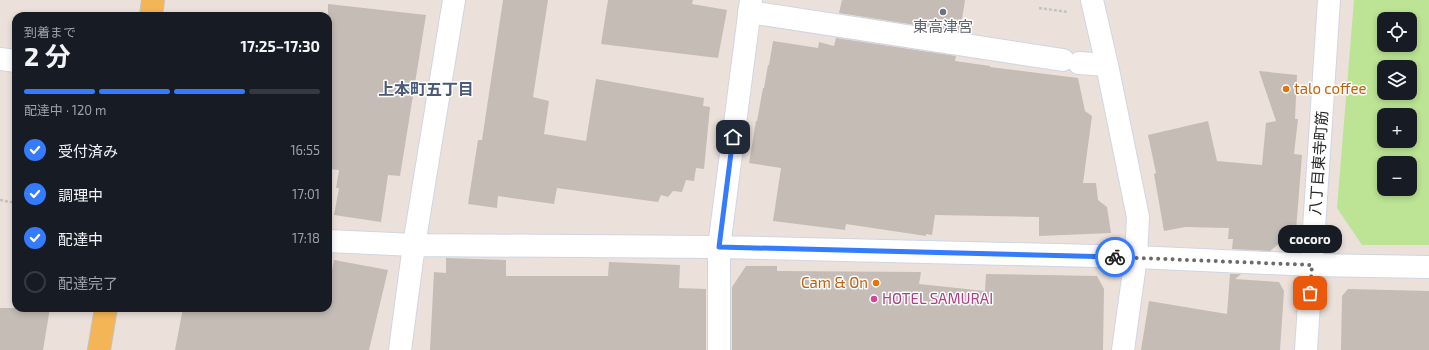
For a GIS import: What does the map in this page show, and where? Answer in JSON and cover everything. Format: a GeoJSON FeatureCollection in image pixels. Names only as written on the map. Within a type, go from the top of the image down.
{"type":"FeatureCollection","features":[{"type":"Feature","properties":{"kind":"main road"},"geometry":{"type":"LineString","coordinates":[[152,12],[154,0]]}},
{"type":"Feature","properties":{"kind":"main road"},"geometry":{"type":"LineString","coordinates":[[99,350],[105,312]]}},
{"type":"Feature","properties":{"kind":"street"},"geometry":{"type":"LineString","coordinates":[[400,350],[414,244],[454,0]]}},
{"type":"Feature","properties":{"kind":"street"},"geometry":{"type":"LineString","coordinates":[[1092,0],[1138,217],[1136,257],[1123,350]]}},
{"type":"Feature","properties":{"kind":"street","name":"八丁目東寺町筋"},"geometry":{"type":"LineString","coordinates":[[1306,350],[1330,0]]}},
{"type":"Feature","properties":{"kind":"street"},"geometry":{"type":"LineString","coordinates":[[719,350],[719,247],[750,6],[1071,62],[1107,65]]}},
{"type":"Feature","properties":{"kind":"street"},"geometry":{"type":"LineString","coordinates":[[0,59],[12,60]]}},
{"type":"Feature","properties":{"kind":"street"},"geometry":{"type":"LineString","coordinates":[[332,241],[414,244],[719,247],[1136,257],[1312,265],[1429,267]]}},
{"type":"Feature","properties":{"kind":"path"},"geometry":{"type":"LineString","coordinates":[[1039,8],[1061,11]]}},
{"type":"Feature","properties":{"kind":"path"},"geometry":{"type":"LineString","coordinates":[[0,200],[12,202]]}},
{"type":"Feature","properties":{"kind":"green space"},"geometry":{"type":"Polygon","coordinates":[[[1354,0],[1429,0],[1429,245],[1362,245],[1337,208],[1354,0]]]}},
{"type":"Feature","properties":{"kind":"building"},"geometry":{"type":"Polygon","coordinates":[[[503,0],[548,0],[533,97],[549,101],[544,134],[586,141],[596,79],[704,98],[703,106],[710,107],[704,169],[696,168],[694,181],[686,180],[682,192],[673,191],[668,197],[661,195],[658,202],[557,188],[554,204],[498,196],[497,208],[468,204],[478,140],[482,140],[503,0]]]}},
{"type":"Feature","properties":{"kind":"building"},"geometry":{"type":"Polygon","coordinates":[[[608,0],[693,0],[692,4],[727,10],[718,58],[601,44],[608,0]]]}},
{"type":"Feature","properties":{"kind":"building"},"geometry":{"type":"Polygon","coordinates":[[[842,0],[965,0],[960,32],[839,13],[842,0]]]}},
{"type":"Feature","properties":{"kind":"building"},"geometry":{"type":"Polygon","coordinates":[[[328,4],[426,15],[400,176],[388,175],[381,222],[334,215],[339,188],[336,188],[339,170],[332,169],[332,12],[328,12],[328,4]]]}},
{"type":"Feature","properties":{"kind":"building"},"geometry":{"type":"Polygon","coordinates":[[[836,38],[956,56],[955,61],[990,67],[1078,78],[1085,111],[1092,116],[1083,183],[1096,183],[1098,200],[1107,207],[1111,233],[1039,236],[1039,217],[935,215],[932,235],[926,234],[926,236],[846,224],[845,230],[773,221],[781,168],[749,163],[756,121],[773,41],[818,48],[819,42],[834,46],[836,38]]]}},
{"type":"Feature","properties":{"kind":"building"},"geometry":{"type":"Polygon","coordinates":[[[1259,71],[1297,75],[1295,119],[1298,119],[1294,154],[1302,155],[1296,230],[1270,251],[1232,249],[1233,239],[1228,239],[1229,228],[1185,227],[1164,231],[1154,174],[1156,173],[1148,135],[1208,121],[1217,161],[1262,165],[1266,123],[1276,121],[1259,71]]]}},
{"type":"Feature","properties":{"kind":"building"},"geometry":{"type":"Polygon","coordinates":[[[446,258],[506,260],[506,276],[608,276],[609,262],[680,265],[679,288],[706,289],[706,350],[430,350],[434,272],[446,273],[446,258]]]}},
{"type":"Feature","properties":{"kind":"building"},"geometry":{"type":"Polygon","coordinates":[[[334,260],[388,270],[369,350],[175,350],[182,312],[332,312],[332,270],[334,260]]]}},
{"type":"Feature","properties":{"kind":"building"},"geometry":{"type":"Polygon","coordinates":[[[746,266],[777,266],[777,271],[921,272],[919,284],[985,291],[986,274],[1097,276],[1104,289],[1103,350],[732,350],[732,287],[746,266]]]}},
{"type":"Feature","properties":{"kind":"building"},"geometry":{"type":"Polygon","coordinates":[[[1230,274],[1241,274],[1235,279],[1279,282],[1284,291],[1280,350],[1141,350],[1149,301],[1227,314],[1230,274]]]}},
{"type":"Feature","properties":{"kind":"building"},"geometry":{"type":"Polygon","coordinates":[[[1348,289],[1429,291],[1429,350],[1341,350],[1342,296],[1348,289]]]}},
{"type":"Feature","properties":{"kind":"building"},"geometry":{"type":"Polygon","coordinates":[[[0,308],[12,308],[12,312],[49,312],[43,350],[0,350],[0,308]]]}},
{"type":"Feature","properties":{"kind":"way so far"},"geometry":{"type":"LineString","coordinates":[[1115,257],[1312,265],[1310,293]]}},
{"type":"Feature","properties":{"kind":"place","name":"東高津宮"},"geometry":{"type":"Point","coordinates":[943,12]}},
{"type":"Feature","properties":{"kind":"place","name":"talo coffee"},"geometry":{"type":"Point","coordinates":[1286,89]}},
{"type":"Feature","properties":{"kind":"place","name":"Cam & On"},"geometry":{"type":"Point","coordinates":[876,283]}},
{"type":"Feature","properties":{"kind":"place","name":"cocoro"},"geometry":{"type":"Point","coordinates":[1310,293]}},
{"type":"Feature","properties":{"kind":"place","name":"HOTEL SAMURAI"},"geometry":{"type":"Point","coordinates":[874,299]}},
{"type":"Feature","properties":{"kind":"district","name":"上本町五丁目"},"geometry":{"type":"Point","coordinates":[426,89]}},
{"type":"Feature","properties":{"kind":"route"},"geometry":{"type":"LineString","coordinates":[[733,137],[719,247],[1115,257]]}}]}
